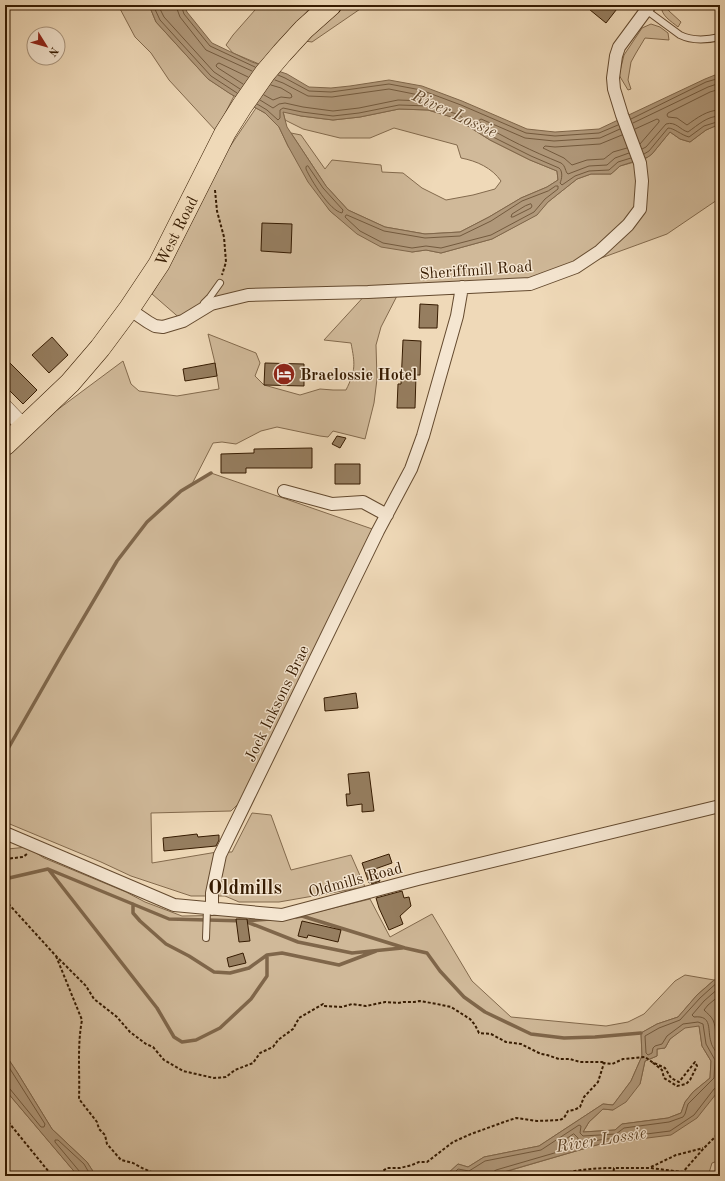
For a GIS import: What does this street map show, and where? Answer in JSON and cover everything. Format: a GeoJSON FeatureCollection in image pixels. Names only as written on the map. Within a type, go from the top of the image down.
{"type":"FeatureCollection","features":[{"type":"Feature","properties":{"kind":"highway","name":"West Road"},"geometry":{"type":"LineString","coordinates":[[5,445],[70,383],[88,363],[159,264],[216,151],[242,106],[265,73],[304,29],[331,5]]}},
{"type":"Feature","properties":{"kind":"street","name":"Sheriffmill Road"},"geometry":{"type":"LineString","coordinates":[[128,309],[155,326],[163,328],[183,321],[211,304],[248,295],[368,292],[530,284],[576,267],[600,251],[628,225],[640,209],[642,181],[640,163],[622,115],[614,89],[613,78],[616,56],[619,47],[648,7]]}},
{"type":"Feature","properties":{"kind":"street","name":"Jock Inksons Brae"},"geometry":{"type":"LineString","coordinates":[[208,911],[220,855],[387,515],[412,469],[423,436],[457,316],[462,287]]}},
{"type":"Feature","properties":{"kind":"street"},"geometry":{"type":"LineString","coordinates":[[5,407],[24,427]]}},
{"type":"Feature","properties":{"kind":"street"},"geometry":{"type":"LineString","coordinates":[[284,491],[332,504],[363,502],[387,515]]}},
{"type":"Feature","properties":{"kind":"street","name":"Oldmills Road"},"geometry":{"type":"LineString","coordinates":[[5,833],[174,905],[208,911],[282,915],[418,879],[720,806]]}},
{"type":"Feature","properties":{"kind":"lane"},"geometry":{"type":"LineString","coordinates":[[648,7],[680,35],[686,38],[708,39],[719,36]]}},
{"type":"Feature","properties":{"kind":"lane"},"geometry":{"type":"LineString","coordinates":[[192,315],[210,297],[220,283]]}},
{"type":"Feature","properties":{"kind":"lane"},"geometry":{"type":"LineString","coordinates":[[206,938],[208,911]]}},
{"type":"Feature","properties":{"kind":"path"},"geometry":{"type":"LineString","coordinates":[[215,186],[217,211],[224,237],[226,262],[220,283]]}},
{"type":"Feature","properties":{"kind":"path"},"geometry":{"type":"LineString","coordinates":[[5,859],[23,857],[30,852],[34,845]]}},
{"type":"Feature","properties":{"kind":"path"},"geometry":{"type":"LineString","coordinates":[[5,900],[55,955],[86,986],[94,999],[117,1017],[130,1032],[146,1044],[153,1047],[164,1060],[183,1071],[198,1075],[214,1078],[226,1077],[235,1070],[253,1063],[260,1053],[273,1047],[278,1040],[293,1029],[300,1018],[323,1004],[324,1006],[342,1007],[352,1004],[366,1006],[385,1002],[398,1003],[420,1001],[451,1007],[473,1021],[480,1033],[491,1034],[506,1042],[520,1044],[541,1054],[559,1059],[612,1064],[624,1059],[645,1057],[662,1070],[664,1078],[677,1086],[686,1084],[690,1080],[697,1066],[695,1062],[679,1082],[671,1078],[665,1068],[652,1062]]}},
{"type":"Feature","properties":{"kind":"path"},"geometry":{"type":"LineString","coordinates":[[55,955],[82,1020],[79,1049],[79,1099],[97,1122],[99,1129],[105,1135],[107,1144],[121,1160],[133,1163],[161,1176]]}},
{"type":"Feature","properties":{"kind":"path"},"geometry":{"type":"LineString","coordinates":[[361,1176],[366,1172],[380,1173],[388,1168],[400,1168],[412,1166],[419,1162],[427,1162],[453,1142],[516,1118],[537,1121],[560,1120],[564,1118],[568,1111],[580,1107],[584,1097],[598,1082],[604,1063]]}},
{"type":"Feature","properties":{"kind":"path"},"geometry":{"type":"LineString","coordinates":[[5,1118],[49,1172],[54,1176]]}},
{"type":"Feature","properties":{"kind":"path"},"geometry":{"type":"LineString","coordinates":[[554,1176],[562,1173],[597,1168],[650,1168],[683,1172],[720,1132]]}},
{"type":"Feature","properties":{"kind":"path"},"geometry":{"type":"LineString","coordinates":[[650,1168],[676,1155],[704,1148]]}},
{"type":"Feature","properties":{"kind":"path"},"geometry":{"type":"LineString","coordinates":[[613,1176],[614,1168]]}},
{"type":"Feature","properties":{"kind":"shaded area"},"geometry":{"type":"Polygon","coordinates":[[[118,5],[149,5],[156,22],[208,79],[234,96],[216,131],[169,80],[151,53],[135,37],[118,5]]]}},
{"type":"Feature","properties":{"kind":"shaded area"},"geometry":{"type":"Polygon","coordinates":[[[255,5],[313,5],[259,64],[233,53],[226,45],[255,10],[255,5]]]}},
{"type":"Feature","properties":{"kind":"shaded area"},"geometry":{"type":"Polygon","coordinates":[[[343,5],[366,5],[312,42],[305,41],[331,14],[343,5]]]}},
{"type":"Feature","properties":{"kind":"shaded area"},"geometry":{"type":"Polygon","coordinates":[[[661,5],[665,5],[681,22],[678,27],[665,15],[661,9],[661,5]]]}},
{"type":"Feature","properties":{"kind":"shaded area"},"geometry":{"type":"Polygon","coordinates":[[[651,24],[660,27],[668,33],[669,40],[645,38],[631,62],[628,80],[631,89],[628,90],[619,75],[624,55],[642,28],[651,24]]]}},
{"type":"Feature","properties":{"kind":"shaded area"},"geometry":{"type":"Polygon","coordinates":[[[256,108],[265,113],[279,127],[288,146],[330,211],[340,219],[412,252],[426,250],[441,253],[492,239],[536,215],[548,202],[577,179],[591,174],[611,174],[620,166],[645,159],[652,154],[670,132],[680,139],[690,142],[706,130],[720,124],[720,198],[667,234],[530,284],[400,290],[381,327],[376,345],[377,379],[374,403],[365,439],[333,431],[328,437],[277,427],[261,431],[236,444],[222,442],[213,443],[192,484],[211,473],[378,531],[250,792],[231,811],[151,813],[152,863],[217,852],[232,852],[252,813],[271,815],[291,870],[351,855],[365,887],[279,902],[239,902],[225,896],[191,896],[131,876],[5,822],[5,456],[45,419],[123,361],[131,384],[139,391],[177,396],[219,389],[208,334],[256,353],[260,363],[255,376],[264,385],[300,395],[320,389],[346,390],[352,377],[354,362],[351,343],[324,340],[368,292],[248,295],[183,321],[152,294],[173,259],[227,151],[256,108]]]}},
{"type":"Feature","properties":{"kind":"shaded area"},"geometry":{"type":"Polygon","coordinates":[[[399,109],[428,110],[455,118],[490,140],[530,160],[557,171],[558,180],[547,187],[521,198],[460,232],[425,234],[385,227],[348,210],[326,186],[291,133],[301,135],[325,169],[332,160],[381,165],[382,172],[403,173],[422,188],[446,200],[495,189],[501,181],[493,172],[484,166],[461,158],[457,145],[394,128],[370,138],[340,138],[303,129],[285,120],[283,111],[301,116],[333,120],[360,117],[399,109]]]}},
{"type":"Feature","properties":{"kind":"shaded area"},"geometry":{"type":"Polygon","coordinates":[[[5,844],[8,849],[27,847],[44,858],[126,892],[145,902],[182,916],[309,914],[370,899],[390,937],[432,914],[472,981],[511,1017],[606,1026],[628,1022],[644,1014],[675,981],[685,975],[714,980],[697,995],[678,1017],[657,1024],[641,1033],[642,1056],[631,1081],[613,1105],[603,1104],[539,1146],[484,1157],[468,1167],[458,1164],[445,1176],[96,1176],[87,1162],[52,1129],[5,1054],[5,844]]]}},
{"type":"Feature","properties":{"kind":"shaded area"},"geometry":{"type":"Polygon","coordinates":[[[699,1025],[702,1046],[711,1061],[710,1078],[693,1092],[685,1102],[681,1113],[668,1118],[622,1124],[615,1130],[583,1132],[589,1122],[603,1109],[613,1110],[640,1084],[645,1061],[657,1056],[657,1049],[665,1048],[670,1039],[685,1027],[699,1025]]]}},
{"type":"Feature","properties":{"kind":"shaded area"},"geometry":{"type":"Polygon","coordinates":[[[5,1089],[7,1092],[78,1176],[5,1176],[5,1089]]]}},
{"type":"Feature","properties":{"kind":"shaded area"},"geometry":{"type":"Polygon","coordinates":[[[720,1089],[720,1160],[712,1163],[708,1176],[491,1176],[600,1144],[643,1138],[720,1089]]]}},
{"type":"Feature","properties":{"kind":"water","name":"River Lossie"},"geometry":{"type":"Polygon","coordinates":[[[149,5],[184,5],[187,12],[212,43],[252,62],[287,74],[309,87],[331,88],[389,80],[422,86],[462,101],[527,129],[555,132],[599,129],[720,73],[720,124],[706,130],[690,142],[680,139],[670,132],[648,157],[620,166],[611,174],[591,174],[577,179],[548,202],[537,215],[492,239],[441,253],[426,250],[412,252],[381,247],[357,234],[330,211],[308,182],[279,127],[265,113],[229,93],[208,79],[156,22],[149,5]],[[399,109],[360,117],[333,120],[283,112],[287,127],[326,186],[348,210],[385,227],[425,234],[460,232],[521,198],[547,187],[558,180],[557,171],[530,160],[490,140],[455,118],[428,110],[399,109]]]}},
{"type":"Feature","properties":{"kind":"water","name":"River Lossie"},"geometry":{"type":"Polygon","coordinates":[[[720,975],[720,1089],[697,1118],[671,1135],[600,1144],[490,1176],[445,1176],[458,1164],[468,1167],[484,1157],[539,1146],[603,1104],[613,1105],[631,1081],[642,1056],[641,1033],[657,1024],[678,1017],[697,995],[720,975]],[[699,1026],[685,1028],[670,1039],[665,1048],[657,1049],[657,1056],[645,1061],[640,1084],[626,1102],[613,1110],[603,1109],[589,1122],[583,1132],[615,1130],[622,1124],[668,1118],[681,1113],[685,1102],[693,1092],[710,1078],[711,1061],[702,1046],[699,1026]]]}},
{"type":"Feature","properties":{"kind":"water"},"geometry":{"type":"Polygon","coordinates":[[[5,1054],[52,1129],[87,1162],[96,1176],[78,1176],[7,1092],[5,1089],[5,1054]]]}},
{"type":"Feature","properties":{"kind":"building"},"geometry":{"type":"Polygon","coordinates":[[[584,5],[620,5],[606,23],[584,5]]]}},
{"type":"Feature","properties":{"kind":"building"},"geometry":{"type":"Polygon","coordinates":[[[262,223],[292,224],[291,253],[261,251],[262,223]]]}},
{"type":"Feature","properties":{"kind":"building"},"geometry":{"type":"Polygon","coordinates":[[[420,304],[438,305],[437,328],[419,328],[420,304]]]}},
{"type":"Feature","properties":{"kind":"building"},"geometry":{"type":"Polygon","coordinates":[[[52,337],[68,355],[49,373],[32,355],[52,337]]]}},
{"type":"Feature","properties":{"kind":"building"},"geometry":{"type":"Polygon","coordinates":[[[403,340],[421,341],[420,375],[416,375],[415,408],[397,408],[398,384],[401,384],[403,340]]]}},
{"type":"Feature","properties":{"kind":"building"},"geometry":{"type":"Polygon","coordinates":[[[5,358],[37,390],[23,404],[5,386],[5,358]]]}},
{"type":"Feature","properties":{"kind":"building"},"geometry":{"type":"Polygon","coordinates":[[[215,363],[217,376],[185,381],[183,369],[215,363]]]}},
{"type":"Feature","properties":{"kind":"building","name":"Braelossie Hotel"},"geometry":{"type":"Polygon","coordinates":[[[265,363],[304,364],[304,386],[264,385],[265,363]]]}},
{"type":"Feature","properties":{"kind":"building"},"geometry":{"type":"Polygon","coordinates":[[[337,436],[346,438],[340,448],[332,444],[337,436]]]}},
{"type":"Feature","properties":{"kind":"building"},"geometry":{"type":"Polygon","coordinates":[[[312,448],[312,468],[246,468],[246,473],[221,473],[221,454],[254,453],[254,449],[312,448]]]}},
{"type":"Feature","properties":{"kind":"building"},"geometry":{"type":"Polygon","coordinates":[[[335,464],[360,464],[360,484],[335,484],[335,464]]]}},
{"type":"Feature","properties":{"kind":"building"},"geometry":{"type":"Polygon","coordinates":[[[356,693],[358,708],[325,711],[324,698],[356,693]]]}},
{"type":"Feature","properties":{"kind":"building"},"geometry":{"type":"Polygon","coordinates":[[[369,772],[374,811],[362,812],[362,804],[347,806],[346,794],[350,794],[348,774],[369,772]]]}},
{"type":"Feature","properties":{"kind":"building"},"geometry":{"type":"Polygon","coordinates":[[[197,834],[198,837],[219,835],[219,840],[216,846],[164,851],[163,838],[197,834]]]}},
{"type":"Feature","properties":{"kind":"building"},"geometry":{"type":"Polygon","coordinates":[[[389,854],[392,863],[375,869],[380,881],[372,884],[371,882],[369,883],[362,863],[389,854]]]}},
{"type":"Feature","properties":{"kind":"building"},"geometry":{"type":"Polygon","coordinates":[[[402,891],[404,898],[409,897],[411,906],[400,916],[403,924],[389,930],[376,898],[402,891]]]}},
{"type":"Feature","properties":{"kind":"building"},"geometry":{"type":"Polygon","coordinates":[[[236,919],[247,919],[250,941],[239,942],[236,919]]]}},
{"type":"Feature","properties":{"kind":"building"},"geometry":{"type":"Polygon","coordinates":[[[302,921],[341,930],[338,942],[308,935],[307,938],[298,936],[302,921]]]}},
{"type":"Feature","properties":{"kind":"building"},"geometry":{"type":"Polygon","coordinates":[[[243,953],[246,963],[229,967],[227,958],[243,953]]]}},
{"type":"Feature","properties":{"kind":"waterway"},"geometry":{"type":"LineString","coordinates":[[5,754],[117,561],[147,522],[181,491],[211,473]]}},
{"type":"Feature","properties":{"kind":"waterway"},"geometry":{"type":"LineString","coordinates":[[9,878],[48,869],[169,919],[246,921],[270,919]]}},
{"type":"Feature","properties":{"kind":"waterway"},"geometry":{"type":"LineString","coordinates":[[49,870],[157,1008],[174,1037],[182,1042],[196,1040],[220,1028],[251,999],[267,976],[267,955]]}},
{"type":"Feature","properties":{"kind":"waterway"},"geometry":{"type":"LineString","coordinates":[[133,904],[133,913],[166,944],[189,956],[214,972],[230,973],[249,968],[267,955],[282,953],[339,965],[376,951]]}},
{"type":"Feature","properties":{"kind":"waterway"},"geometry":{"type":"LineString","coordinates":[[296,917],[302,916],[405,948],[427,953],[440,971],[464,997],[485,1012],[531,1034],[564,1038],[641,1033]]}},
{"type":"Feature","properties":{"kind":"waterway"},"geometry":{"type":"LineString","coordinates":[[247,922],[298,942],[352,953],[402,948]]}},
{"type":"Feature","properties":{"kind":"place","name":"Braelossie Hotel"},"geometry":{"type":"Point","coordinates":[284,374]}},
{"type":"Feature","properties":{"kind":"district","name":"Oldmills"},"geometry":{"type":"Point","coordinates":[245,887]}}]}
